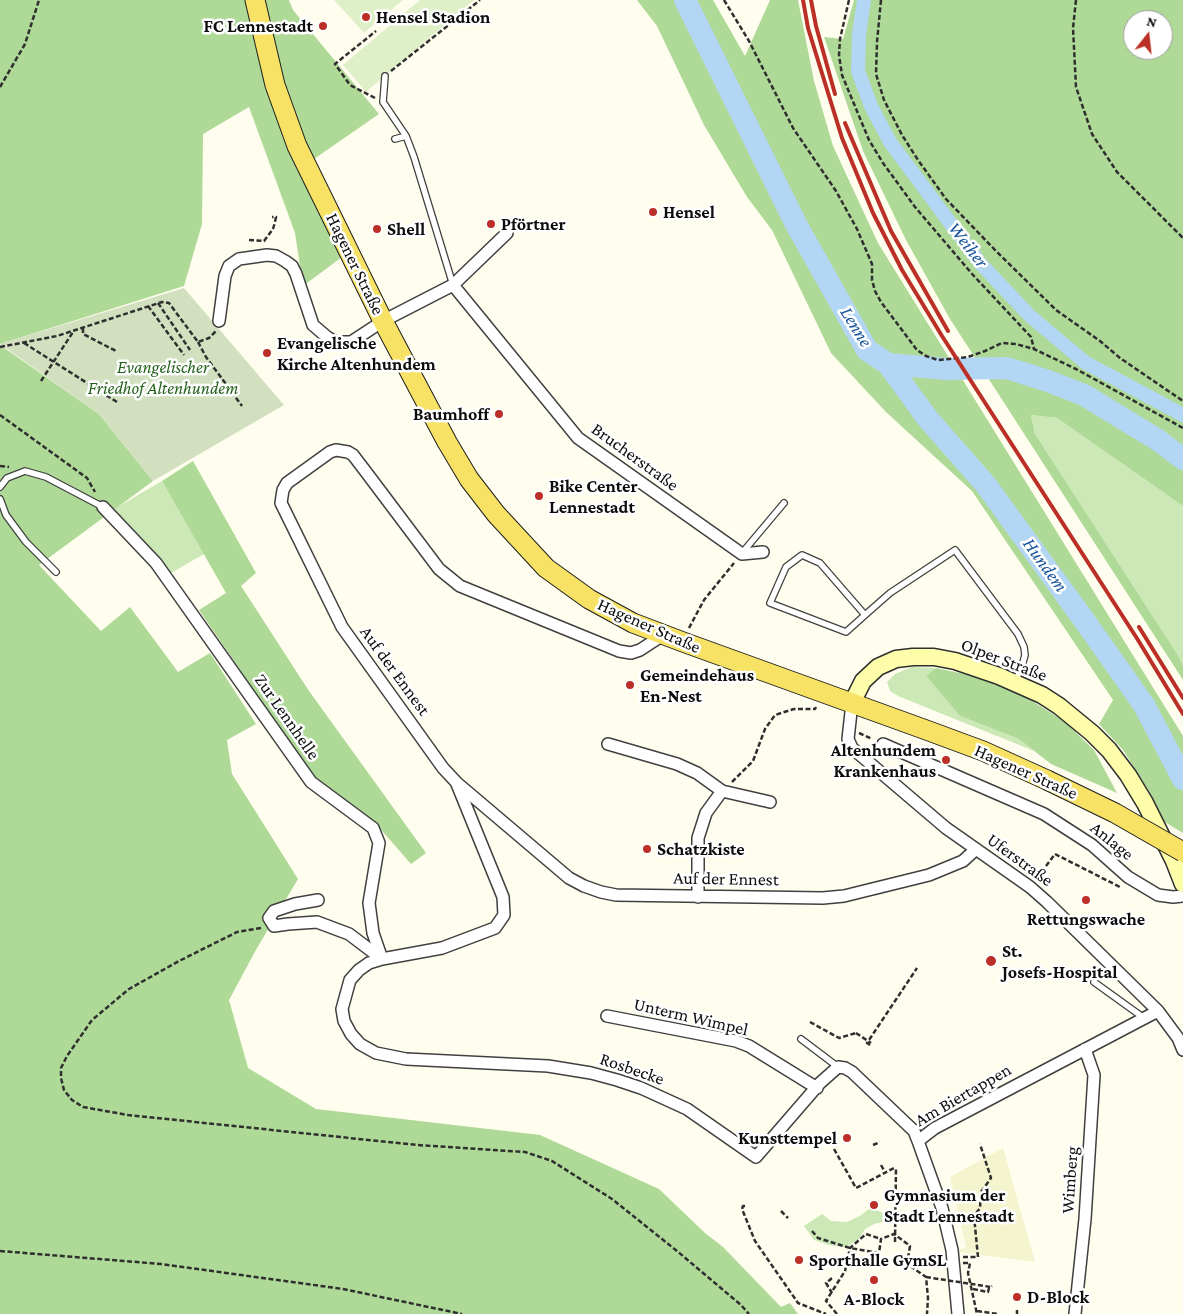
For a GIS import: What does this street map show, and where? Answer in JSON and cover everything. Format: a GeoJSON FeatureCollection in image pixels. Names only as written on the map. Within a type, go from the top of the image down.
{"type":"FeatureCollection","features":[{"type":"Feature","properties":{"kind":"main road","name":"Hagener Straße"},"geometry":{"type":"LineString","coordinates":[[255,0],[276,85],[297,146],[383,321],[447,442],[465,471],[496,514],[546,568],[589,599],[633,623],[983,751],[1114,812],[1183,852]]}},
{"type":"Feature","properties":{"kind":"main road","name":"Olper Straße"},"geometry":{"type":"LineString","coordinates":[[852,703],[863,681],[878,667],[896,659],[913,657],[934,657],[955,661],[1014,682],[1042,695],[1070,714],[1092,733],[1119,763],[1145,803],[1174,861],[1183,884]]}},
{"type":"Feature","properties":{"kind":"street"},"geometry":{"type":"LineString","coordinates":[[219,321],[225,276],[229,266],[239,259],[267,255],[276,256],[292,266],[313,325],[336,342],[351,342],[383,321],[453,285],[507,233]]}},
{"type":"Feature","properties":{"kind":"street","name":"Brucherstraße"},"geometry":{"type":"LineString","coordinates":[[453,285],[578,438],[742,554]]}},
{"type":"Feature","properties":{"kind":"street","name":"Auf der Ennest"},"geometry":{"type":"LineString","coordinates":[[663,635],[640,650],[631,653],[619,651],[460,586],[440,569],[353,455],[342,450],[330,452],[287,483],[283,490],[281,503],[342,627],[443,768],[457,783],[569,878],[584,886],[616,895],[823,898],[844,896],[929,875],[963,861],[976,849]]}},
{"type":"Feature","properties":{"kind":"street","name":"Zur Lennhelle"},"geometry":{"type":"LineString","coordinates":[[103,507],[156,563],[311,782],[373,828],[379,842],[369,903],[373,933],[382,959]]}},
{"type":"Feature","properties":{"kind":"street"},"geometry":{"type":"LineString","coordinates":[[742,554],[763,552]]}},
{"type":"Feature","properties":{"kind":"street","name":"Uferstraße"},"geometry":{"type":"LineString","coordinates":[[852,703],[848,729],[848,739],[852,748],[946,828],[1030,887],[1048,902],[1158,1011],[1178,1038],[1183,1050]]}},
{"type":"Feature","properties":{"kind":"street"},"geometry":{"type":"LineString","coordinates":[[608,744],[677,764],[696,773],[722,791],[770,802]]}},
{"type":"Feature","properties":{"kind":"street","name":"Anlage"},"geometry":{"type":"LineString","coordinates":[[883,744],[1044,814],[1092,845],[1128,877],[1158,895],[1183,896]]}},
{"type":"Feature","properties":{"kind":"street","name":"Rosbecke"},"geometry":{"type":"LineString","coordinates":[[457,783],[503,897],[504,915],[495,928],[442,948],[382,959],[369,963],[358,970],[350,980],[342,1009],[344,1022],[360,1044],[376,1053],[406,1059],[548,1066],[591,1073],[617,1080],[641,1088],[687,1109],[756,1157],[838,1067]]}},
{"type":"Feature","properties":{"kind":"street"},"geometry":{"type":"LineString","coordinates":[[698,897],[698,838],[706,813],[722,791]]}},
{"type":"Feature","properties":{"kind":"street"},"geometry":{"type":"LineString","coordinates":[[318,900],[295,904],[274,911],[269,918],[274,926],[317,922],[349,934],[382,959]]}},
{"type":"Feature","properties":{"kind":"street","name":"Am Biertappen"},"geometry":{"type":"LineString","coordinates":[[958,1314],[952,1250],[942,1208],[918,1141],[935,1128],[1158,1011]]}},
{"type":"Feature","properties":{"kind":"street","name":"Unterm Wimpel"},"geometry":{"type":"LineString","coordinates":[[607,1016],[736,1041],[749,1046],[817,1088]]}},
{"type":"Feature","properties":{"kind":"street","name":"Wimberg"},"geometry":{"type":"LineString","coordinates":[[1075,1314],[1085,1219],[1094,1085],[1094,1075],[1086,1049]]}},
{"type":"Feature","properties":{"kind":"street"},"geometry":{"type":"LineString","coordinates":[[838,1067],[852,1072],[914,1131],[918,1141]]}},
{"type":"Feature","properties":{"kind":"lane"},"geometry":{"type":"LineString","coordinates":[[385,76],[383,102],[406,136],[453,285]]}},
{"type":"Feature","properties":{"kind":"lane"},"geometry":{"type":"LineString","coordinates":[[395,139],[406,136]]}},
{"type":"Feature","properties":{"kind":"lane"},"geometry":{"type":"LineString","coordinates":[[0,487],[7,478],[25,472],[46,477],[103,507]]}},
{"type":"Feature","properties":{"kind":"lane"},"geometry":{"type":"LineString","coordinates":[[0,499],[6,515],[26,542],[56,572]]}},
{"type":"Feature","properties":{"kind":"lane"},"geometry":{"type":"LineString","coordinates":[[742,554],[784,503]]}},
{"type":"Feature","properties":{"kind":"lane"},"geometry":{"type":"LineString","coordinates":[[865,615],[820,563],[802,556],[786,567],[770,603],[846,632],[890,593],[955,550],[1018,634],[1024,646],[1022,666],[1014,682]]}},
{"type":"Feature","properties":{"kind":"lane"},"geometry":{"type":"LineString","coordinates":[[1094,982],[1144,1018]]}},
{"type":"Feature","properties":{"kind":"lane"},"geometry":{"type":"LineString","coordinates":[[801,1038],[838,1067]]}},
{"type":"Feature","properties":{"kind":"path"},"geometry":{"type":"LineString","coordinates":[[0,87],[25,44],[39,0]]}},
{"type":"Feature","properties":{"kind":"path"},"geometry":{"type":"LineString","coordinates":[[385,76],[480,0]]}},
{"type":"Feature","properties":{"kind":"path"},"geometry":{"type":"LineString","coordinates":[[724,0],[749,41],[793,128],[836,191],[857,229],[872,264],[872,280],[875,291],[917,350],[932,359],[938,360],[968,357],[1002,343],[1016,344],[1034,349],[1076,369],[1183,428]]}},
{"type":"Feature","properties":{"kind":"path"},"geometry":{"type":"LineString","coordinates":[[849,0],[840,33],[842,75],[869,140],[915,207],[973,275],[1032,336],[1034,349]]}},
{"type":"Feature","properties":{"kind":"path"},"geometry":{"type":"LineString","coordinates":[[881,0],[876,42],[876,74],[884,100],[902,135],[946,199],[1056,310],[1100,341],[1120,358],[1183,401]]}},
{"type":"Feature","properties":{"kind":"path"},"geometry":{"type":"LineString","coordinates":[[1076,0],[1072,28],[1076,87],[1092,134],[1117,172],[1183,238]]}},
{"type":"Feature","properties":{"kind":"path"},"geometry":{"type":"LineString","coordinates":[[376,31],[334,64],[350,84],[383,102]]}},
{"type":"Feature","properties":{"kind":"path"},"geometry":{"type":"LineString","coordinates":[[249,240],[264,241],[276,222],[276,217],[272,217]]}},
{"type":"Feature","properties":{"kind":"path"},"geometry":{"type":"LineString","coordinates":[[0,347],[57,336],[166,301],[198,342],[206,358],[242,406]]}},
{"type":"Feature","properties":{"kind":"path"},"geometry":{"type":"LineString","coordinates":[[158,303],[190,350]]}},
{"type":"Feature","properties":{"kind":"path"},"geometry":{"type":"LineString","coordinates":[[148,306],[184,355]]}},
{"type":"Feature","properties":{"kind":"path"},"geometry":{"type":"LineString","coordinates":[[198,342],[214,334],[219,321]]}},
{"type":"Feature","properties":{"kind":"path"},"geometry":{"type":"LineString","coordinates":[[83,328],[83,334],[116,352]]}},
{"type":"Feature","properties":{"kind":"path"},"geometry":{"type":"LineString","coordinates":[[41,382],[74,331]]}},
{"type":"Feature","properties":{"kind":"path"},"geometry":{"type":"LineString","coordinates":[[22,342],[117,402]]}},
{"type":"Feature","properties":{"kind":"path"},"geometry":{"type":"LineString","coordinates":[[0,415],[87,478],[103,507]]}},
{"type":"Feature","properties":{"kind":"path"},"geometry":{"type":"LineString","coordinates":[[683,642],[704,600],[742,554]]}},
{"type":"Feature","properties":{"kind":"path"},"geometry":{"type":"LineString","coordinates":[[722,791],[753,761],[765,729],[774,716],[794,709],[814,709],[822,693]]}},
{"type":"Feature","properties":{"kind":"path"},"geometry":{"type":"LineString","coordinates":[[848,729],[883,744]]}},
{"type":"Feature","properties":{"kind":"path"},"geometry":{"type":"LineString","coordinates":[[1046,866],[1055,854],[1120,887]]}},
{"type":"Feature","properties":{"kind":"path"},"geometry":{"type":"LineString","coordinates":[[274,926],[237,932],[129,988],[92,1020],[67,1056],[61,1068],[61,1078],[64,1090],[72,1100],[83,1107],[128,1115],[408,1144],[525,1152],[552,1161],[612,1199],[677,1251],[741,1305],[749,1314]]}},
{"type":"Feature","properties":{"kind":"path"},"geometry":{"type":"LineString","coordinates":[[810,1022],[839,1038],[856,1033],[870,1044],[867,1043],[917,968]]}},
{"type":"Feature","properties":{"kind":"path"},"geometry":{"type":"LineString","coordinates":[[873,1145],[880,1142]]}},
{"type":"Feature","properties":{"kind":"path"},"geometry":{"type":"LineString","coordinates":[[952,1257],[978,1257],[974,1216],[980,1208],[981,1192],[991,1178],[980,1144]]}},
{"type":"Feature","properties":{"kind":"path"},"geometry":{"type":"LineString","coordinates":[[834,1149],[856,1188],[896,1167],[895,1242]]}},
{"type":"Feature","properties":{"kind":"path"},"geometry":{"type":"LineString","coordinates":[[881,1165],[885,1172]]}},
{"type":"Feature","properties":{"kind":"path"},"geometry":{"type":"LineString","coordinates":[[745,1206],[743,1206],[742,1210],[755,1241],[798,1302],[826,1314]]}},
{"type":"Feature","properties":{"kind":"path"},"geometry":{"type":"LineString","coordinates":[[781,1211],[788,1218]]}},
{"type":"Feature","properties":{"kind":"path"},"geometry":{"type":"LineString","coordinates":[[812,1231],[818,1238],[878,1254],[881,1239]]}},
{"type":"Feature","properties":{"kind":"path"},"geometry":{"type":"LineString","coordinates":[[837,1314],[826,1301],[846,1271],[850,1248],[866,1234],[881,1239],[894,1234]]}},
{"type":"Feature","properties":{"kind":"path"},"geometry":{"type":"LineString","coordinates":[[894,1234],[910,1246],[907,1264],[926,1277],[990,1287],[988,1292],[972,1289]]}},
{"type":"Feature","properties":{"kind":"path"},"geometry":{"type":"LineString","coordinates":[[0,1251],[161,1264],[343,1289],[462,1314]]}},
{"type":"Feature","properties":{"kind":"path"},"geometry":{"type":"LineString","coordinates":[[968,1273],[977,1312],[998,1314]]}},
{"type":"Feature","properties":{"kind":"path"},"geometry":{"type":"LineString","coordinates":[[926,1277],[928,1298],[926,1314]]}},
{"type":"Feature","properties":{"kind":"path"},"geometry":{"type":"LineString","coordinates":[[830,1278],[831,1280],[826,1283],[832,1293]]}},
{"type":"Feature","properties":{"kind":"green space"},"geometry":{"type":"Polygon","coordinates":[[[0,0],[289,0],[293,10],[379,114],[301,168],[342,257],[303,286],[295,233],[249,107],[203,134],[202,224],[184,286],[0,344],[0,0]]]}},
{"type":"Feature","properties":{"kind":"green space","name":"Hensel Stadion"},"geometry":{"type":"Polygon","coordinates":[[[334,0],[403,0],[364,33],[334,0]]]}},
{"type":"Feature","properties":{"kind":"green space"},"geometry":{"type":"Polygon","coordinates":[[[420,0],[474,0],[366,92],[343,65],[420,0]]]}},
{"type":"Feature","properties":{"kind":"green space"},"geometry":{"type":"Polygon","coordinates":[[[637,0],[713,0],[745,56],[770,0],[798,0],[814,81],[833,146],[878,243],[1183,736],[1183,833],[1163,821],[1149,791],[1123,750],[1099,724],[1113,700],[972,491],[886,412],[831,353],[772,230],[747,197],[704,125],[657,26],[637,0]]]}},
{"type":"Feature","properties":{"kind":"green space"},"geometry":{"type":"Polygon","coordinates":[[[854,0],[1183,0],[1183,506],[1057,418],[1031,415],[1035,434],[1180,659],[1183,666],[1183,680],[950,319],[906,240],[863,151],[824,37],[843,39],[854,0]]]}},
{"type":"Feature","properties":{"kind":"green space","name":"Evangelischer Friedhof Altenhundem"},"geometry":{"type":"Polygon","coordinates":[[[184,288],[284,405],[153,481],[99,414],[0,344],[184,288]]]}},
{"type":"Feature","properties":{"kind":"green space"},"geometry":{"type":"Polygon","coordinates":[[[0,345],[99,414],[153,481],[39,565],[101,631],[130,607],[178,672],[210,653],[256,724],[227,740],[232,774],[298,879],[229,1000],[248,1068],[316,1109],[540,1135],[659,1189],[705,1233],[723,1247],[781,1307],[790,1303],[798,1314],[0,1314],[0,345]]]}},
{"type":"Feature","properties":{"kind":"green space"},"geometry":{"type":"Polygon","coordinates":[[[1031,415],[1057,418],[1183,506],[1183,666],[1035,434],[1031,415]]]}},
{"type":"Feature","properties":{"kind":"green space"},"geometry":{"type":"Polygon","coordinates":[[[193,461],[256,573],[241,586],[309,691],[426,853],[411,864],[377,825],[314,778],[199,610],[226,593],[162,481],[193,461]]]}},
{"type":"Feature","properties":{"kind":"green space"},"geometry":{"type":"Polygon","coordinates":[[[162,481],[204,554],[171,573],[114,509],[162,481]]]}},
{"type":"Feature","properties":{"kind":"green space"},"geometry":{"type":"Polygon","coordinates":[[[912,667],[936,668],[926,676],[960,716],[1019,739],[1034,751],[898,696],[890,691],[887,682],[895,674],[912,667]]]}},
{"type":"Feature","properties":{"kind":"green space"},"geometry":{"type":"Polygon","coordinates":[[[936,668],[969,675],[1021,694],[1064,721],[1094,750],[1117,793],[1051,764],[1019,739],[960,716],[926,676],[936,668]]]}},
{"type":"Feature","properties":{"kind":"green space"},"geometry":{"type":"Polygon","coordinates":[[[1003,1148],[1035,1262],[960,1252],[960,1249],[966,1248],[950,1177],[1003,1148]]]}},
{"type":"Feature","properties":{"kind":"green space"},"geometry":{"type":"Polygon","coordinates":[[[870,1208],[892,1216],[883,1222],[865,1229],[859,1239],[846,1247],[829,1245],[814,1240],[804,1226],[822,1214],[831,1221],[847,1222],[860,1216],[870,1208]]]}},
{"type":"Feature","properties":{"kind":"waterway","name":"Lenne"},"geometry":{"type":"LineString","coordinates":[[685,0],[797,226],[867,350],[888,364],[947,369],[1007,368],[1048,381],[1084,395],[1158,440],[1183,459]]}},
{"type":"Feature","properties":{"kind":"waterway","name":"Weiher"},"geometry":{"type":"LineString","coordinates":[[864,0],[859,35],[858,71],[871,106],[890,142],[980,263],[1030,316],[1086,363],[1183,415]]}},
{"type":"Feature","properties":{"kind":"waterway","name":"Hundem"},"geometry":{"type":"LineString","coordinates":[[888,364],[928,419],[986,485],[1084,620],[1144,705],[1183,779]]}},
{"type":"Feature","properties":{"kind":"railway"},"geometry":{"type":"LineString","coordinates":[[803,0],[808,28],[842,138],[873,213],[902,270],[942,336],[1138,640],[1183,714]]}},
{"type":"Feature","properties":{"kind":"railway"},"geometry":{"type":"LineString","coordinates":[[811,0],[816,26],[835,94]]}},
{"type":"Feature","properties":{"kind":"railway"},"geometry":{"type":"LineString","coordinates":[[845,123],[891,231],[948,331]]}},
{"type":"Feature","properties":{"kind":"railway"},"geometry":{"type":"LineString","coordinates":[[1139,627],[1183,698]]}},
{"type":"Feature","properties":{"kind":"place","name":"Hensel Stadion"},"geometry":{"type":"Point","coordinates":[366,17]}},
{"type":"Feature","properties":{"kind":"place","name":"FC Lennestadt"},"geometry":{"type":"Point","coordinates":[323,26]}},
{"type":"Feature","properties":{"kind":"place","name":"Hensel"},"geometry":{"type":"Point","coordinates":[653,212]}},
{"type":"Feature","properties":{"kind":"place","name":"Pförtner"},"geometry":{"type":"Point","coordinates":[491,224]}},
{"type":"Feature","properties":{"kind":"place","name":"Shell"},"geometry":{"type":"Point","coordinates":[377,229]}},
{"type":"Feature","properties":{"kind":"place","name":"Evangelische Kirche Altenhundem"},"geometry":{"type":"Point","coordinates":[267,353]}},
{"type":"Feature","properties":{"kind":"place","name":"Baumhoff"},"geometry":{"type":"Point","coordinates":[499,414]}},
{"type":"Feature","properties":{"kind":"place","name":"Bike Center Lennestadt"},"geometry":{"type":"Point","coordinates":[539,496]}},
{"type":"Feature","properties":{"kind":"place","name":"Gemeindehaus En-Nest"},"geometry":{"type":"Point","coordinates":[630,685]}},
{"type":"Feature","properties":{"kind":"place","name":"Altenhundem Krankenhaus"},"geometry":{"type":"Point","coordinates":[946,760]}},
{"type":"Feature","properties":{"kind":"place","name":"Schatzkiste"},"geometry":{"type":"Point","coordinates":[647,849]}},
{"type":"Feature","properties":{"kind":"place","name":"Rettungswache"},"geometry":{"type":"Point","coordinates":[1086,900]}},
{"type":"Feature","properties":{"kind":"place","name":"St. Josefs-Hospital"},"geometry":{"type":"Point","coordinates":[991,961]}},
{"type":"Feature","properties":{"kind":"place","name":"Kunsttempel"},"geometry":{"type":"Point","coordinates":[847,1138]}},
{"type":"Feature","properties":{"kind":"place","name":"Gymnasium der Stadt Lennestadt"},"geometry":{"type":"Point","coordinates":[874,1205]}},
{"type":"Feature","properties":{"kind":"place","name":"Sporthalle GymSL"},"geometry":{"type":"Point","coordinates":[799,1260]}},
{"type":"Feature","properties":{"kind":"place","name":"A-Block"},"geometry":{"type":"Point","coordinates":[874,1280]}},
{"type":"Feature","properties":{"kind":"place","name":"D-Block"},"geometry":{"type":"Point","coordinates":[1017,1297]}}]}
